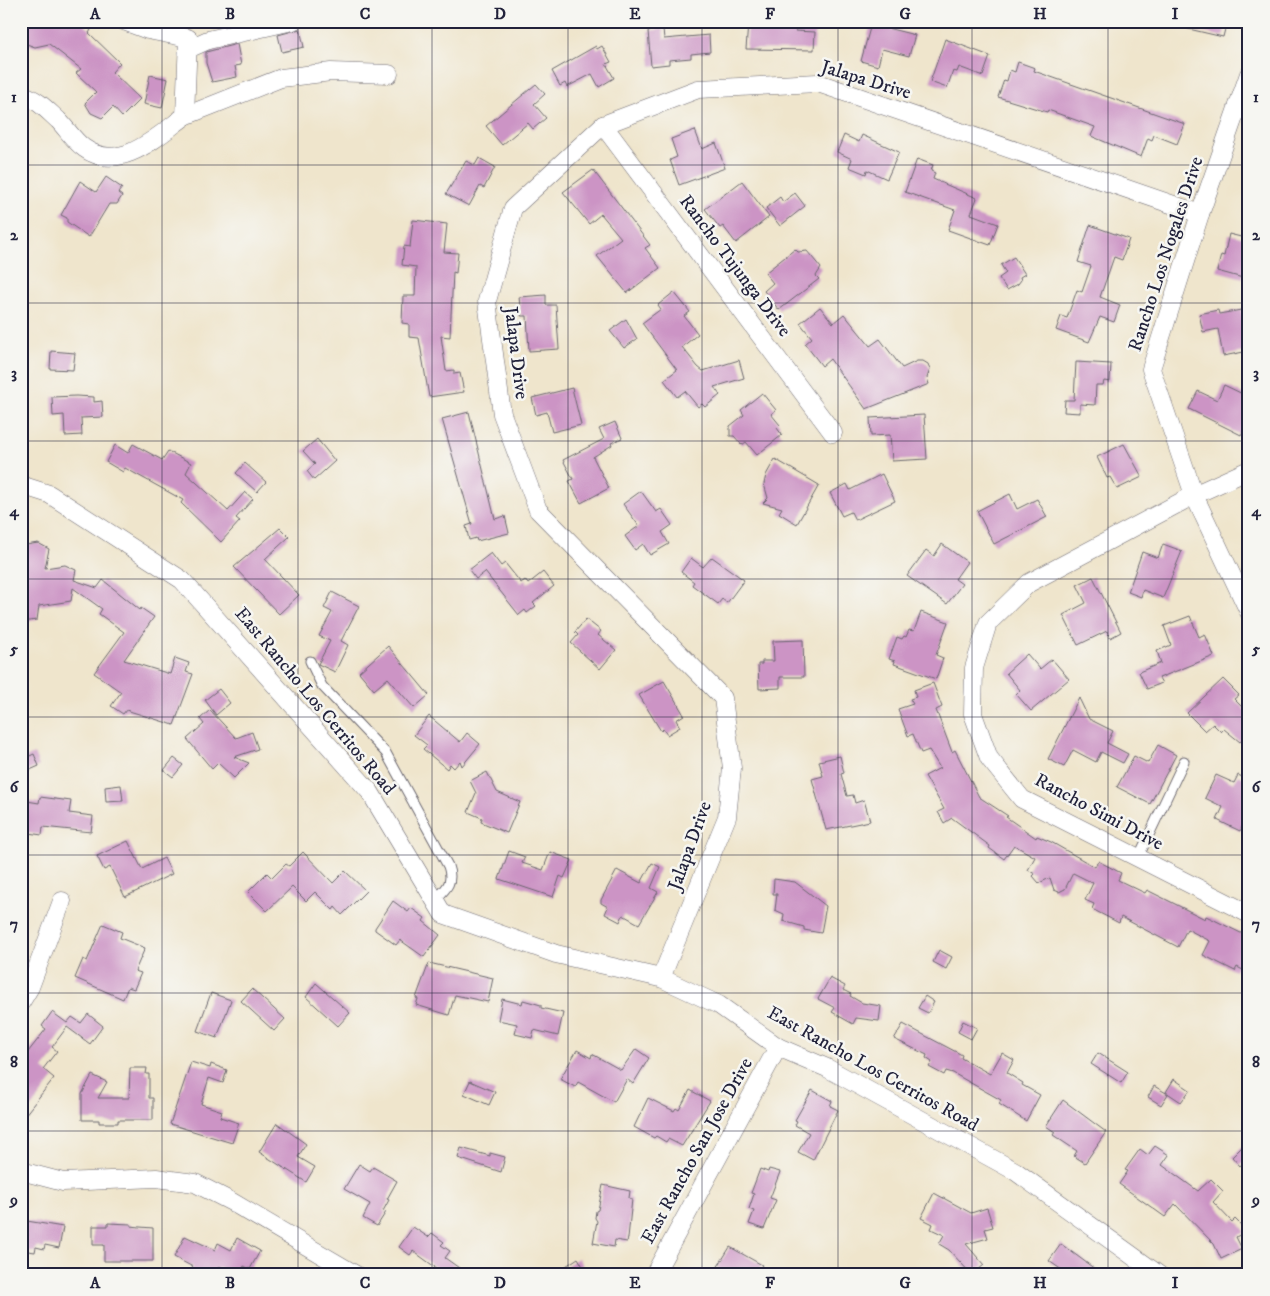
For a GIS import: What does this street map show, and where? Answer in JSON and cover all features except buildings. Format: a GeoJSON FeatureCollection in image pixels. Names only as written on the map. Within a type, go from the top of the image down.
{"type":"FeatureCollection","features":[{"type":"Feature","properties":{"kind":"street"},"geometry":{"type":"LineString","coordinates":[[124,21],[148,30],[188,38],[185,116]]}},
{"type":"Feature","properties":{"kind":"street"},"geometry":{"type":"LineString","coordinates":[[188,49],[208,40],[293,21]]}},
{"type":"Feature","properties":{"kind":"street"},"geometry":{"type":"LineString","coordinates":[[21,94],[34,98],[66,128],[83,148],[92,153],[118,158],[146,145],[185,116],[281,78],[331,72],[389,74]]}},
{"type":"Feature","properties":{"kind":"street","name":"Rancho Los Nogales Drive"},"geometry":{"type":"LineString","coordinates":[[1249,74],[1200,214],[1151,370],[1194,495],[1249,612]]}},
{"type":"Feature","properties":{"kind":"street","name":"Jalapa Drive"},"geometry":{"type":"LineString","coordinates":[[660,978],[727,816],[732,768],[723,698],[538,510],[502,414],[487,301],[513,208],[602,125],[698,89],[818,83],[1200,214]]}},
{"type":"Feature","properties":{"kind":"street","name":"Rancho Tujunga Drive"},"geometry":{"type":"LineString","coordinates":[[602,125],[833,433]]}},
{"type":"Feature","properties":{"kind":"street","name":"Rancho Simi Drive"},"geometry":{"type":"LineString","coordinates":[[1249,470],[1194,495],[1029,583],[988,623],[974,668],[973,714],[989,758],[1022,799],[1249,914]]}},
{"type":"Feature","properties":{"kind":"street","name":"East Rancho Los Cerritos Road"},"geometry":{"type":"LineString","coordinates":[[21,485],[49,494],[182,580],[370,792],[443,914],[547,950],[660,978],[719,1005],[778,1047],[827,1068],[1015,1171],[1159,1275]]}},
{"type":"Feature","properties":{"kind":"street"},"geometry":{"type":"LineString","coordinates":[[21,1002],[30,987],[62,901]]}},
{"type":"Feature","properties":{"kind":"street","name":"East Rancho San Jose Drive"},"geometry":{"type":"LineString","coordinates":[[654,1275],[778,1047]]}},
{"type":"Feature","properties":{"kind":"street"},"geometry":{"type":"LineString","coordinates":[[21,1172],[63,1182],[156,1178],[195,1183],[232,1202],[356,1275]]}},
{"type":"Feature","properties":{"kind":"lane"},"geometry":{"type":"LineString","coordinates":[[310,661],[322,686],[386,753],[448,866],[452,876],[449,885],[434,900]]}},
{"type":"Feature","properties":{"kind":"lane"},"geometry":{"type":"LineString","coordinates":[[1138,858],[1184,761]]}}]}
